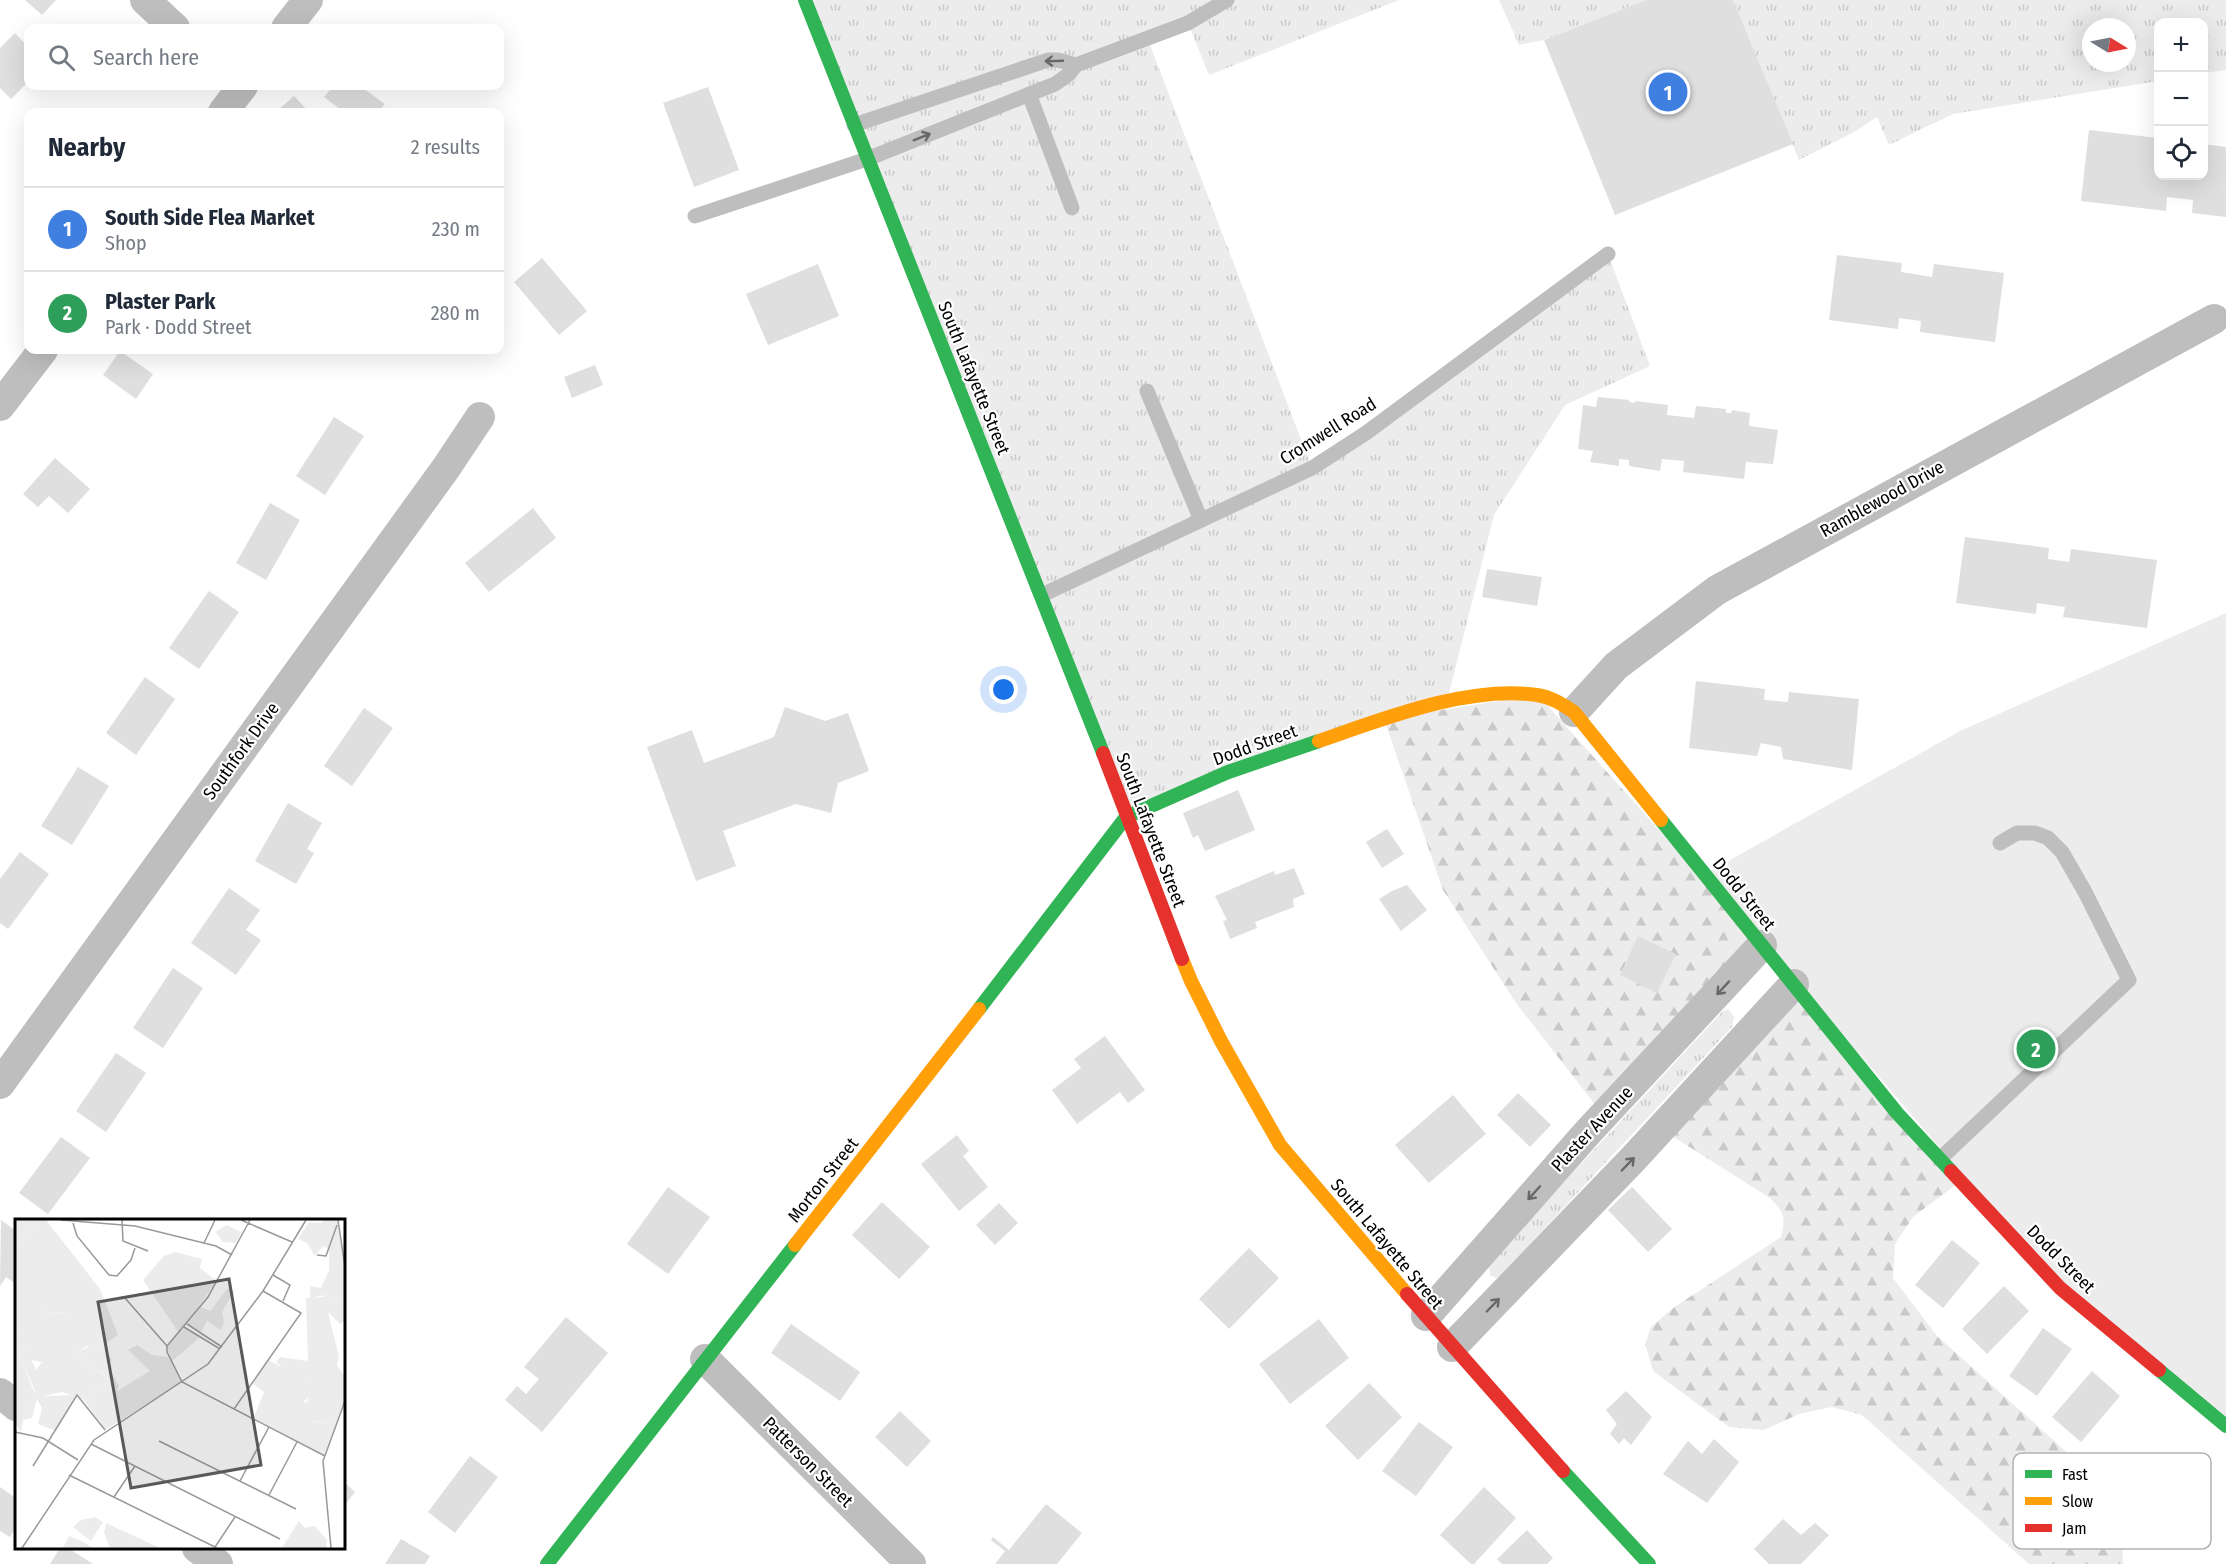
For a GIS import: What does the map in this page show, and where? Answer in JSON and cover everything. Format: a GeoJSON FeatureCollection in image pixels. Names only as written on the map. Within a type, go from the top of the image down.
{"type":"FeatureCollection","features":[{"type":"Feature","properties":{"kind":"street"},"geometry":{"type":"LineString","coordinates":[[146,0],[171,24]]}},
{"type":"Feature","properties":{"kind":"street"},"geometry":{"type":"LineString","coordinates":[[289,24],[308,0]]}},
{"type":"Feature","properties":{"kind":"street","name":"South Lafayette Street"},"geometry":{"type":"LineString","coordinates":[[805,0],[1042,595],[1191,981],[1221,1041],[1280,1145],[1452,1347],[1591,1503],[1649,1564]]}},
{"type":"Feature","properties":{"kind":"street","name":"Ramblewood Drive"},"geometry":{"type":"LineString","coordinates":[[1574,712],[1616,666],[1718,590],[2214,319]]}},
{"type":"Feature","properties":{"kind":"street"},"geometry":{"type":"LineString","coordinates":[[0,406],[40,354]]}},
{"type":"Feature","properties":{"kind":"street","name":"Southfork Drive"},"geometry":{"type":"LineString","coordinates":[[0,1084],[432,487],[480,417]]}},
{"type":"Feature","properties":{"kind":"street","name":"Dodd Street"},"geometry":{"type":"LineString","coordinates":[[1126,817],[1228,772],[1384,719],[1447,701],[1503,693],[1538,695],[1558,701],[1574,712],[1897,1113],[2060,1288],[2226,1426]]}},
{"type":"Feature","properties":{"kind":"street","name":"Morton Street"},"geometry":{"type":"LineString","coordinates":[[547,1564],[923,1083],[1126,817]]}},
{"type":"Feature","properties":{"kind":"street","name":"Plaster Avenue"},"geometry":{"type":"LineString","coordinates":[[1426,1316],[1588,1132],[1762,945]]}},
{"type":"Feature","properties":{"kind":"street"},"geometry":{"type":"LineString","coordinates":[[1452,1347],[1633,1159],[1794,984]]}},
{"type":"Feature","properties":{"kind":"street","name":"Patterson Street"},"geometry":{"type":"LineString","coordinates":[[705,1359],[911,1564]]}},
{"type":"Feature","properties":{"kind":"street"},"geometry":{"type":"LineString","coordinates":[[0,1393],[15,1405]]}},
{"type":"Feature","properties":{"kind":"street"},"geometry":{"type":"LineString","coordinates":[[198,1549],[218,1564]]}},
{"type":"Feature","properties":{"kind":"lane"},"geometry":{"type":"LineString","coordinates":[[695,216],[867,159],[1029,94],[1061,81],[1076,65],[1188,23],[1227,0]]}},
{"type":"Feature","properties":{"kind":"lane"},"geometry":{"type":"LineString","coordinates":[[854,125],[1048,60],[1076,65]]}},
{"type":"Feature","properties":{"kind":"lane"},"geometry":{"type":"LineString","coordinates":[[1029,94],[1072,208]]}},
{"type":"Feature","properties":{"kind":"lane","name":"Cromwell Road"},"geometry":{"type":"LineString","coordinates":[[1042,595],[1312,468],[1366,433],[1608,254]]}},
{"type":"Feature","properties":{"kind":"lane"},"geometry":{"type":"LineString","coordinates":[[1148,391],[1201,520]]}},
{"type":"Feature","properties":{"kind":"lane"},"geometry":{"type":"LineString","coordinates":[[1940,1159],[2129,980],[2085,892],[2062,852],[2048,838],[2035,833],[2017,833],[2000,843]]}},
{"type":"Feature","properties":{"kind":"green space"},"geometry":{"type":"Polygon","coordinates":[[[805,0],[1399,0],[1209,75],[1188,23],[1147,37],[1312,468],[1608,254],[1650,366],[1565,405],[1494,515],[1447,701],[1126,817],[805,0]]]}},
{"type":"Feature","properties":{"kind":"green space"},"geometry":{"type":"Polygon","coordinates":[[[1499,0],[1646,0],[1544,40],[1519,45],[1499,0]]]}},
{"type":"Feature","properties":{"kind":"green space"},"geometry":{"type":"Polygon","coordinates":[[[1733,0],[2226,0],[2226,70],[2208,72],[2208,18],[2154,18],[2154,82],[1953,114],[1889,145],[1877,117],[1854,132],[1799,160],[1733,0]]]}},
{"type":"Feature","properties":{"kind":"green space"},"geometry":{"type":"Polygon","coordinates":[[[2226,613],[2226,1420],[2060,1288],[1705,874],[1960,731],[2226,613]]]}},
{"type":"Feature","properties":{"kind":"green space"},"geometry":{"type":"Polygon","coordinates":[[[1538,695],[1762,945],[1604,1116],[1516,1003],[1443,890],[1384,719],[1538,695]]]}},
{"type":"Feature","properties":{"kind":"green space"},"geometry":{"type":"Polygon","coordinates":[[[1794,984],[1961,1181],[1913,1217],[1895,1244],[1893,1278],[1937,1336],[2068,1453],[2013,1453],[2013,1549],[2122,1549],[2123,1564],[2029,1564],[1862,1415],[1832,1407],[1799,1414],[1764,1430],[1729,1427],[1653,1371],[1645,1344],[1651,1327],[1673,1308],[1781,1237],[1783,1225],[1783,1216],[1770,1198],[1661,1129],[1794,984]]]}},
{"type":"Feature","properties":{"kind":"green space"},"geometry":{"type":"Polygon","coordinates":[[[1728,1009],[1734,1017],[1732,1027],[1500,1276],[1496,1278],[1490,1275],[1489,1263],[1723,1011],[1728,1009]]]}},
{"type":"Feature","properties":{"kind":"building"},"geometry":{"type":"Polygon","coordinates":[[[25,0],[56,0],[42,15],[25,0]]]}},
{"type":"Feature","properties":{"kind":"building"},"geometry":{"type":"Polygon","coordinates":[[[1646,0],[1733,0],[1793,144],[1615,215],[1544,40],[1646,0]]]}},
{"type":"Feature","properties":{"kind":"building"},"geometry":{"type":"Polygon","coordinates":[[[15,33],[24,43],[24,86],[11,99],[0,88],[0,48],[15,33]]]}},
{"type":"Feature","properties":{"kind":"building"},"geometry":{"type":"Polygon","coordinates":[[[708,87],[739,170],[694,187],[663,103],[708,87]]]}},
{"type":"Feature","properties":{"kind":"building"},"geometry":{"type":"Polygon","coordinates":[[[330,90],[366,90],[385,104],[382,108],[339,108],[324,97],[330,90]]]}},
{"type":"Feature","properties":{"kind":"building"},"geometry":{"type":"Polygon","coordinates":[[[294,96],[305,108],[280,108],[294,96]]]}},
{"type":"Feature","properties":{"kind":"building"},"geometry":{"type":"Polygon","coordinates":[[[2089,130],[2154,138],[2154,180],[2208,180],[2208,145],[2226,147],[2226,217],[2192,213],[2193,200],[2167,197],[2166,211],[2081,201],[2089,130]]]}},
{"type":"Feature","properties":{"kind":"building"},"geometry":{"type":"Polygon","coordinates":[[[1837,255],[1902,263],[1901,272],[1932,277],[1934,264],[2004,273],[1995,342],[1920,332],[1921,321],[1899,318],[1898,329],[1829,320],[1837,255]]]}},
{"type":"Feature","properties":{"kind":"building"},"geometry":{"type":"Polygon","coordinates":[[[542,258],[587,311],[559,335],[514,282],[542,258]]]}},
{"type":"Feature","properties":{"kind":"building"},"geometry":{"type":"Polygon","coordinates":[[[818,264],[839,316],[768,345],[746,294],[818,264]]]}},
{"type":"Feature","properties":{"kind":"building"},"geometry":{"type":"Polygon","coordinates":[[[118,354],[124,354],[153,374],[136,399],[103,375],[118,354]]]}},
{"type":"Feature","properties":{"kind":"building"},"geometry":{"type":"Polygon","coordinates":[[[595,365],[603,385],[572,398],[564,377],[595,365]]]}},
{"type":"Feature","properties":{"kind":"building"},"geometry":{"type":"Polygon","coordinates":[[[1598,397],[1668,405],[1667,415],[1694,418],[1696,406],[1726,409],[1726,413],[1731,413],[1732,410],[1750,413],[1749,426],[1778,430],[1773,464],[1746,462],[1744,479],[1683,472],[1684,461],[1662,459],[1660,471],[1629,466],[1629,460],[1619,459],[1619,466],[1590,462],[1593,451],[1578,449],[1583,405],[1596,407],[1598,397]]]}},
{"type":"Feature","properties":{"kind":"building"},"geometry":{"type":"Polygon","coordinates":[[[334,417],[364,436],[325,495],[296,476],[334,417]]]}},
{"type":"Feature","properties":{"kind":"building"},"geometry":{"type":"Polygon","coordinates":[[[55,458],[90,489],[68,513],[49,496],[38,507],[23,494],[55,458]]]}},
{"type":"Feature","properties":{"kind":"building"},"geometry":{"type":"Polygon","coordinates":[[[270,503],[300,520],[266,580],[236,563],[270,503]]]}},
{"type":"Feature","properties":{"kind":"building"},"geometry":{"type":"Polygon","coordinates":[[[533,508],[556,538],[489,592],[465,563],[533,508]]]}},
{"type":"Feature","properties":{"kind":"building"},"geometry":{"type":"Polygon","coordinates":[[[1965,537],[2049,548],[2048,559],[2069,562],[2071,549],[2157,560],[2147,628],[2063,617],[2065,607],[2037,603],[2036,614],[1956,603],[1965,537]]]}},
{"type":"Feature","properties":{"kind":"building"},"geometry":{"type":"Polygon","coordinates":[[[1487,569],[1542,577],[1537,606],[1482,597],[1487,569]]]}},
{"type":"Feature","properties":{"kind":"building"},"geometry":{"type":"Polygon","coordinates":[[[209,591],[239,612],[199,669],[169,648],[209,591]]]}},
{"type":"Feature","properties":{"kind":"building"},"geometry":{"type":"Polygon","coordinates":[[[145,677],[175,699],[136,755],[106,733],[145,677]]]}},
{"type":"Feature","properties":{"kind":"building"},"geometry":{"type":"Polygon","coordinates":[[[1696,681],[1765,689],[1764,700],[1788,702],[1789,692],[1859,699],[1852,770],[1783,759],[1781,747],[1761,743],[1757,756],[1689,748],[1696,681]]]}},
{"type":"Feature","properties":{"kind":"building"},"geometry":{"type":"Polygon","coordinates":[[[785,707],[825,721],[848,713],[869,771],[838,783],[831,813],[796,804],[723,831],[736,866],[696,881],[647,747],[692,730],[704,763],[774,737],[785,707]]]}},
{"type":"Feature","properties":{"kind":"building"},"geometry":{"type":"Polygon","coordinates":[[[364,708],[393,728],[352,786],[324,766],[364,708]]]}},
{"type":"Feature","properties":{"kind":"building"},"geometry":{"type":"Polygon","coordinates":[[[78,767],[109,786],[72,845],[41,826],[78,767]]]}},
{"type":"Feature","properties":{"kind":"building"},"geometry":{"type":"Polygon","coordinates":[[[1238,790],[1255,830],[1205,851],[1198,835],[1193,838],[1183,813],[1238,790]]]}},
{"type":"Feature","properties":{"kind":"building"},"geometry":{"type":"Polygon","coordinates":[[[288,803],[322,823],[307,849],[314,853],[296,884],[255,861],[288,803]]]}},
{"type":"Feature","properties":{"kind":"building"},"geometry":{"type":"Polygon","coordinates":[[[1387,829],[1404,854],[1382,868],[1366,842],[1387,829]]]}},
{"type":"Feature","properties":{"kind":"building"},"geometry":{"type":"Polygon","coordinates":[[[20,852],[49,874],[8,929],[0,923],[0,879],[20,852]]]}},
{"type":"Feature","properties":{"kind":"building"},"geometry":{"type":"Polygon","coordinates":[[[1294,868],[1305,894],[1293,899],[1294,907],[1255,922],[1257,928],[1230,939],[1223,921],[1227,920],[1215,896],[1274,871],[1275,875],[1294,868]]]}},
{"type":"Feature","properties":{"kind":"building"},"geometry":{"type":"Polygon","coordinates":[[[1407,885],[1427,910],[1401,931],[1379,899],[1407,885]]]}},
{"type":"Feature","properties":{"kind":"building"},"geometry":{"type":"Polygon","coordinates":[[[229,888],[260,910],[246,930],[261,940],[236,975],[191,943],[229,888]]]}},
{"type":"Feature","properties":{"kind":"building"},"geometry":{"type":"Polygon","coordinates":[[[1638,936],[1676,954],[1657,993],[1620,975],[1638,936]]]}},
{"type":"Feature","properties":{"kind":"building"},"geometry":{"type":"Polygon","coordinates":[[[173,968],[203,988],[163,1048],[133,1028],[173,968]]]}},
{"type":"Feature","properties":{"kind":"building"},"geometry":{"type":"Polygon","coordinates":[[[1105,1036],[1145,1090],[1128,1103],[1120,1092],[1077,1124],[1052,1090],[1081,1068],[1074,1059],[1105,1036]]]}},
{"type":"Feature","properties":{"kind":"building"},"geometry":{"type":"Polygon","coordinates":[[[116,1053],[146,1073],[106,1132],[76,1111],[116,1053]]]}},
{"type":"Feature","properties":{"kind":"building"},"geometry":{"type":"Polygon","coordinates":[[[1518,1093],[1551,1125],[1530,1147],[1497,1115],[1518,1093]]]}},
{"type":"Feature","properties":{"kind":"building"},"geometry":{"type":"Polygon","coordinates":[[[1453,1095],[1486,1134],[1429,1183],[1395,1145],[1453,1095]]]}},
{"type":"Feature","properties":{"kind":"building"},"geometry":{"type":"Polygon","coordinates":[[[957,1135],[969,1151],[963,1156],[988,1187],[959,1211],[921,1164],[957,1135]]]}},
{"type":"Feature","properties":{"kind":"building"},"geometry":{"type":"Polygon","coordinates":[[[61,1137],[90,1158],[48,1214],[19,1193],[61,1137]]]}},
{"type":"Feature","properties":{"kind":"building"},"geometry":{"type":"Polygon","coordinates":[[[668,1187],[710,1217],[668,1274],[627,1244],[668,1187]]]}},
{"type":"Feature","properties":{"kind":"building"},"geometry":{"type":"Polygon","coordinates":[[[1632,1187],[1672,1229],[1648,1252],[1608,1210],[1632,1187]]]}},
{"type":"Feature","properties":{"kind":"building"},"geometry":{"type":"Polygon","coordinates":[[[882,1202],[930,1247],[899,1279],[852,1235],[882,1202]]]}},
{"type":"Feature","properties":{"kind":"building"},"geometry":{"type":"Polygon","coordinates":[[[999,1203],[1018,1223],[995,1245],[976,1225],[999,1203]]]}},
{"type":"Feature","properties":{"kind":"building"},"geometry":{"type":"Polygon","coordinates":[[[1,1220],[15,1230],[15,1283],[6,1277],[0,1286],[1,1220]]]}},
{"type":"Feature","properties":{"kind":"building"},"geometry":{"type":"Polygon","coordinates":[[[1952,1240],[1980,1263],[1943,1308],[1915,1285],[1952,1240]]]}},
{"type":"Feature","properties":{"kind":"building"},"geometry":{"type":"Polygon","coordinates":[[[1249,1248],[1279,1278],[1229,1329],[1199,1299],[1249,1248]]]}},
{"type":"Feature","properties":{"kind":"building"},"geometry":{"type":"Polygon","coordinates":[[[2004,1286],[2029,1311],[1987,1354],[1962,1329],[2004,1286]]]}},
{"type":"Feature","properties":{"kind":"building"},"geometry":{"type":"Polygon","coordinates":[[[566,1317],[608,1353],[542,1432],[505,1400],[517,1386],[526,1394],[539,1379],[524,1367],[566,1317]]]}},
{"type":"Feature","properties":{"kind":"building"},"geometry":{"type":"Polygon","coordinates":[[[1319,1319],[1349,1358],[1290,1404],[1259,1364],[1319,1319]]]}},
{"type":"Feature","properties":{"kind":"building"},"geometry":{"type":"Polygon","coordinates":[[[791,1324],[860,1372],[840,1401],[771,1353],[791,1324]]]}},
{"type":"Feature","properties":{"kind":"building"},"geometry":{"type":"Polygon","coordinates":[[[2043,1328],[2072,1349],[2037,1396],[2009,1376],[2043,1328]]]}},
{"type":"Feature","properties":{"kind":"building"},"geometry":{"type":"Polygon","coordinates":[[[2092,1371],[2120,1396],[2081,1442],[2052,1417],[2092,1371]]]}},
{"type":"Feature","properties":{"kind":"building"},"geometry":{"type":"Polygon","coordinates":[[[1369,1383],[1402,1417],[1358,1460],[1325,1426],[1369,1383]]]}},
{"type":"Feature","properties":{"kind":"building"},"geometry":{"type":"Polygon","coordinates":[[[1626,1391],[1652,1417],[1631,1445],[1624,1438],[1619,1444],[1610,1434],[1617,1424],[1606,1410],[1626,1391]]]}},
{"type":"Feature","properties":{"kind":"building"},"geometry":{"type":"Polygon","coordinates":[[[900,1411],[931,1441],[907,1467],[875,1437],[900,1411]]]}},
{"type":"Feature","properties":{"kind":"building"},"geometry":{"type":"Polygon","coordinates":[[[1419,1422],[1453,1447],[1416,1496],[1382,1471],[1419,1422]]]}},
{"type":"Feature","properties":{"kind":"building"},"geometry":{"type":"Polygon","coordinates":[[[1714,1439],[1739,1462],[1707,1503],[1663,1474],[1688,1441],[1702,1454],[1714,1439]]]}},
{"type":"Feature","properties":{"kind":"building"},"geometry":{"type":"Polygon","coordinates":[[[470,1456],[498,1477],[455,1533],[428,1512],[470,1456]]]}},
{"type":"Feature","properties":{"kind":"building"},"geometry":{"type":"Polygon","coordinates":[[[345,1483],[355,1492],[345,1505],[345,1483]]]}},
{"type":"Feature","properties":{"kind":"building"},"geometry":{"type":"Polygon","coordinates":[[[0,1487],[15,1497],[15,1529],[10,1537],[0,1531],[0,1487]]]}},
{"type":"Feature","properties":{"kind":"building"},"geometry":{"type":"Polygon","coordinates":[[[1484,1487],[1516,1518],[1474,1564],[1471,1564],[1440,1535],[1484,1487]]]}},
{"type":"Feature","properties":{"kind":"building"},"geometry":{"type":"Polygon","coordinates":[[[1046,1504],[1082,1533],[1057,1564],[995,1564],[1005,1551],[991,1540],[993,1537],[1009,1550],[1046,1504]]]}},
{"type":"Feature","properties":{"kind":"building"},"geometry":{"type":"Polygon","coordinates":[[[1783,1519],[1801,1535],[1815,1523],[1829,1535],[1801,1564],[1769,1564],[1754,1549],[1783,1519]]]}},
{"type":"Feature","properties":{"kind":"building"},"geometry":{"type":"Polygon","coordinates":[[[1527,1530],[1553,1558],[1547,1564],[1502,1564],[1497,1559],[1527,1530]]]}},
{"type":"Feature","properties":{"kind":"building"},"geometry":{"type":"Polygon","coordinates":[[[401,1539],[430,1556],[425,1564],[385,1564],[401,1539]]]}},
{"type":"Feature","properties":{"kind":"building"},"geometry":{"type":"Polygon","coordinates":[[[59,1549],[70,1549],[93,1564],[50,1564],[59,1549]]]}},
{"type":"Feature","properties":{"kind":"traffic: fast"},"geometry":{"type":"LineString","coordinates":[[805,0],[1103,753]]}},
{"type":"Feature","properties":{"kind":"traffic: fast"},"geometry":{"type":"LineString","coordinates":[[979,1009],[1126,817],[1228,772],[1319,741]]}},
{"type":"Feature","properties":{"kind":"traffic: fast"},"geometry":{"type":"LineString","coordinates":[[1661,820],[1897,1113],[1951,1171]]}},
{"type":"Feature","properties":{"kind":"traffic: fast"},"geometry":{"type":"LineString","coordinates":[[547,1564],[795,1245]]}},
{"type":"Feature","properties":{"kind":"traffic: fast"},"geometry":{"type":"LineString","coordinates":[[2159,1370],[2226,1426]]}},
{"type":"Feature","properties":{"kind":"traffic: fast"},"geometry":{"type":"LineString","coordinates":[[1563,1471],[1649,1564]]}},
{"type":"Feature","properties":{"kind":"traffic: slow"},"geometry":{"type":"LineString","coordinates":[[1319,741],[1398,714],[1455,699],[1510,693],[1542,696],[1574,712],[1661,820]]}},
{"type":"Feature","properties":{"kind":"traffic: slow"},"geometry":{"type":"LineString","coordinates":[[1182,959],[1221,1041],[1280,1145],[1407,1294]]}},
{"type":"Feature","properties":{"kind":"traffic: slow"},"geometry":{"type":"LineString","coordinates":[[795,1245],[979,1009]]}},
{"type":"Feature","properties":{"kind":"traffic: jam"},"geometry":{"type":"LineString","coordinates":[[1103,753],[1182,959]]}},
{"type":"Feature","properties":{"kind":"traffic: jam"},"geometry":{"type":"LineString","coordinates":[[1951,1171],[2060,1288],[2159,1370]]}},
{"type":"Feature","properties":{"kind":"traffic: jam"},"geometry":{"type":"LineString","coordinates":[[1407,1294],[1563,1471]]}},
{"type":"Feature","properties":{"kind":"place","name":"South Side Flea Market"},"geometry":{"type":"Point","coordinates":[1668,92]}},
{"type":"Feature","properties":{"kind":"place","name":"Plaster Park"},"geometry":{"type":"Point","coordinates":[2036,1049]}}]}
